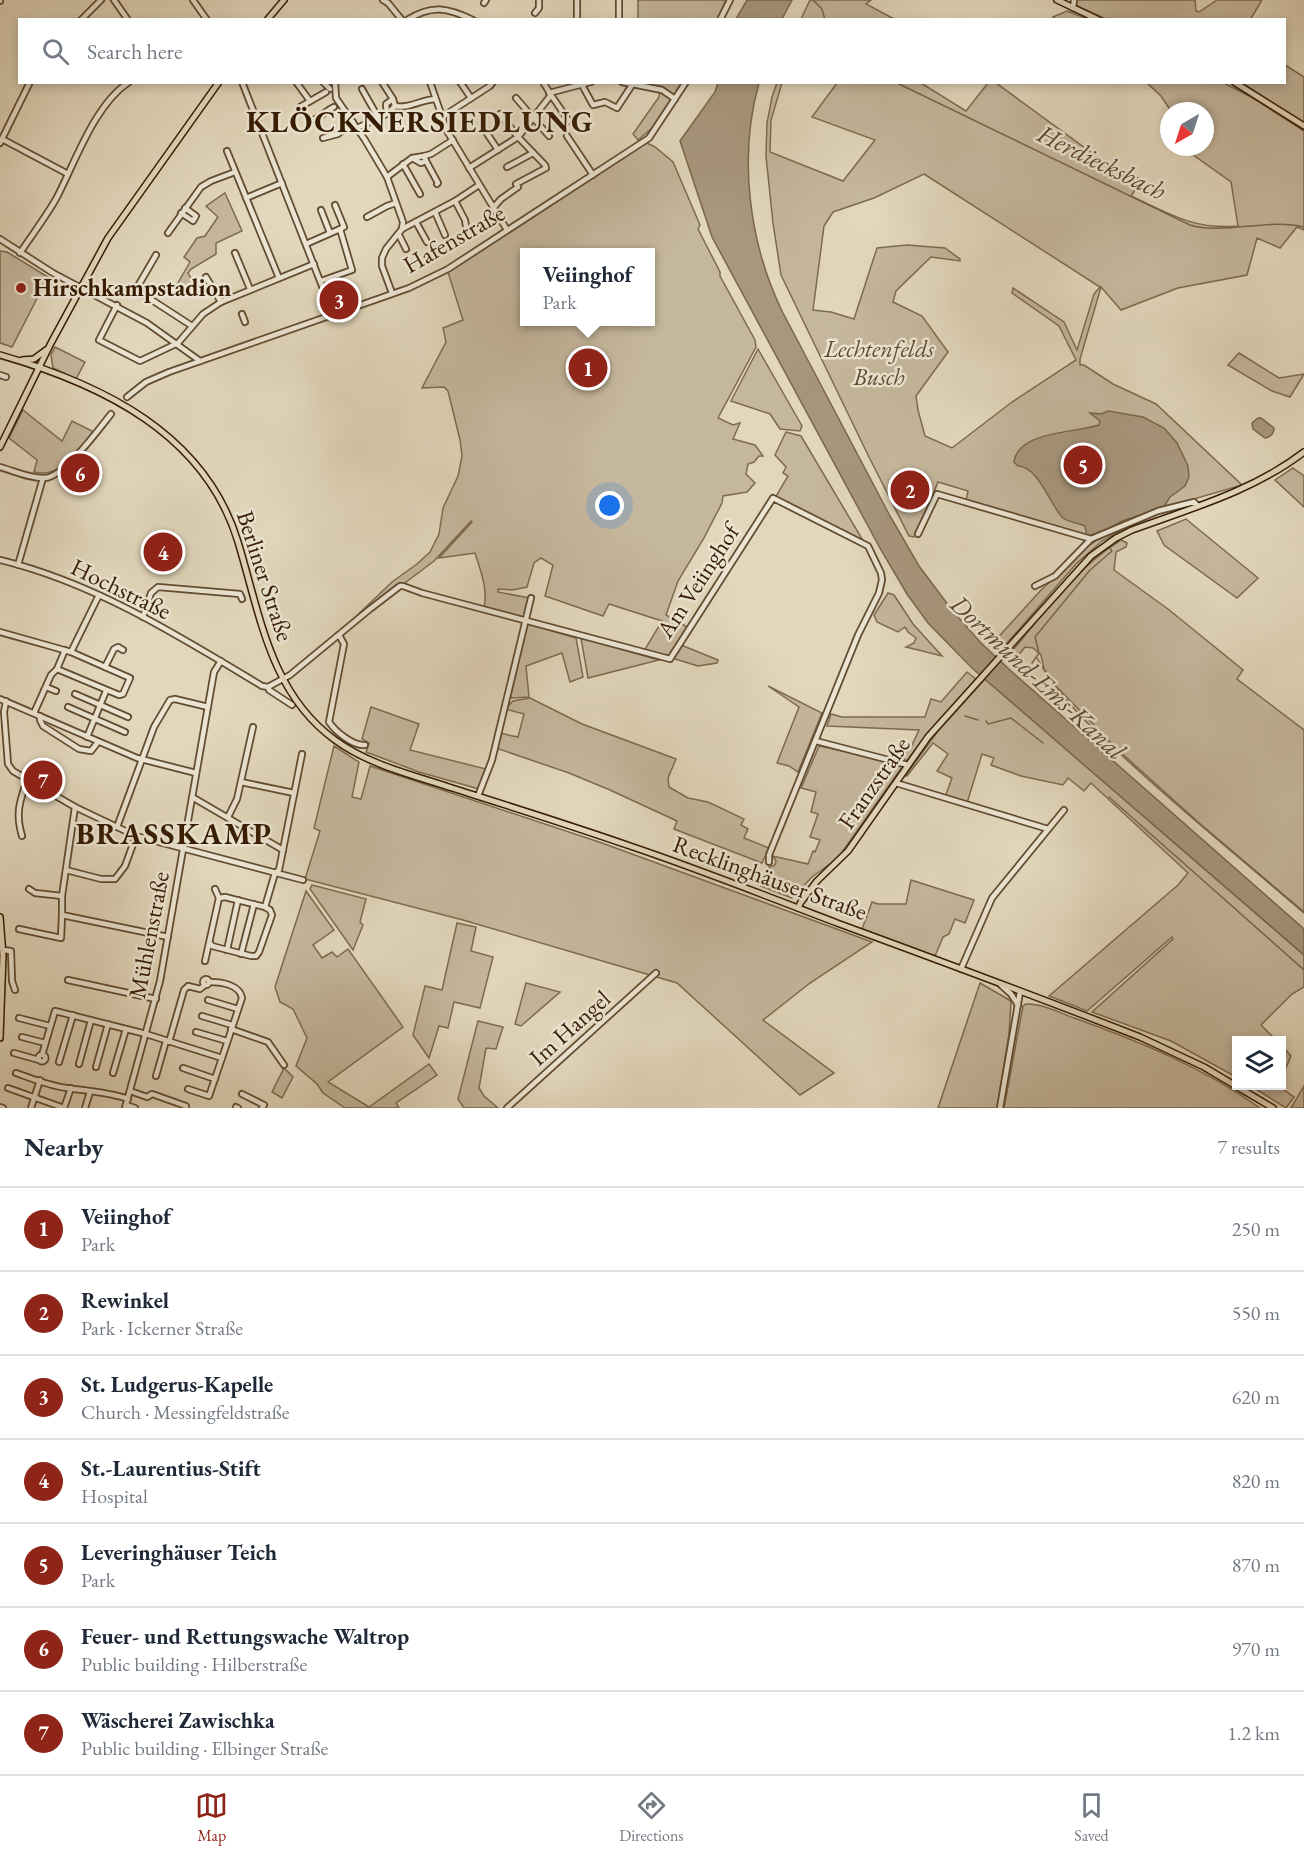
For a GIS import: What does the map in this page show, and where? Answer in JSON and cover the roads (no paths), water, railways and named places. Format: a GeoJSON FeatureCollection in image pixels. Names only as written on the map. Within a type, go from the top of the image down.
{"type":"FeatureCollection","features":[{"type":"Feature","properties":{"kind":"main road"},"geometry":{"type":"LineString","coordinates":[[269,18],[284,0]]}},
{"type":"Feature","properties":{"kind":"main road"},"geometry":{"type":"LineString","coordinates":[[1057,0],[1095,18]]}},
{"type":"Feature","properties":{"kind":"main road"},"geometry":{"type":"LineString","coordinates":[[0,447],[39,367],[108,238],[218,84]]}},
{"type":"Feature","properties":{"kind":"main road"},"geometry":{"type":"LineString","coordinates":[[1237,84],[1304,126]]}},
{"type":"Feature","properties":{"kind":"main road"},"geometry":{"type":"LineString","coordinates":[[17,360],[33,359],[49,348]]}},
{"type":"Feature","properties":{"kind":"main road","name":"Berliner Straße"},"geometry":{"type":"LineString","coordinates":[[0,355],[39,367],[126,406],[177,442],[195,462],[220,499],[234,531],[269,651],[282,680]]}},
{"type":"Feature","properties":{"kind":"main road","name":"Franzstraße"},"geometry":{"type":"LineString","coordinates":[[798,908],[817,881],[848,851],[928,737],[1079,567],[1104,546],[1132,530],[1250,487],[1289,464],[1304,452]]}},
{"type":"Feature","properties":{"kind":"main road","name":"Recklinghäuser Straße"},"geometry":{"type":"LineString","coordinates":[[282,680],[313,720],[345,747],[386,766],[636,848],[1150,1041],[1204,1067],[1273,1108]]}},
{"type":"Feature","properties":{"kind":"main road"},"geometry":{"type":"LineString","coordinates":[[0,918],[3,950],[0,1038]]}},
{"type":"Feature","properties":{"kind":"street"},"geometry":{"type":"LineString","coordinates":[[83,18],[101,0]]}},
{"type":"Feature","properties":{"kind":"street"},"geometry":{"type":"LineString","coordinates":[[114,0],[127,18]]}},
{"type":"Feature","properties":{"kind":"street"},"geometry":{"type":"LineString","coordinates":[[193,0],[206,18]]}},
{"type":"Feature","properties":{"kind":"street"},"geometry":{"type":"LineString","coordinates":[[383,0],[400,18]]}},
{"type":"Feature","properties":{"kind":"street"},"geometry":{"type":"LineString","coordinates":[[535,13],[539,0]]}},
{"type":"Feature","properties":{"kind":"street"},"geometry":{"type":"LineString","coordinates":[[577,0],[577,18]]}},
{"type":"Feature","properties":{"kind":"street"},"geometry":{"type":"LineString","coordinates":[[619,0],[619,18]]}},
{"type":"Feature","properties":{"kind":"street"},"geometry":{"type":"LineString","coordinates":[[721,18],[730,0]]}},
{"type":"Feature","properties":{"kind":"street"},"geometry":{"type":"LineString","coordinates":[[1073,8],[1074,0]]}},
{"type":"Feature","properties":{"kind":"street"},"geometry":{"type":"LineString","coordinates":[[411,18],[426,10],[436,8],[450,10],[468,18]]}},
{"type":"Feature","properties":{"kind":"street"},"geometry":{"type":"LineString","coordinates":[[29,84],[1,141],[68,174]]}},
{"type":"Feature","properties":{"kind":"street"},"geometry":{"type":"LineString","coordinates":[[20,253],[56,199],[96,122],[111,99],[127,84]]}},
{"type":"Feature","properties":{"kind":"street"},"geometry":{"type":"LineString","coordinates":[[243,84],[333,314]]}},
{"type":"Feature","properties":{"kind":"street"},"geometry":{"type":"LineString","coordinates":[[297,84],[310,101]]}},
{"type":"Feature","properties":{"kind":"street"},"geometry":{"type":"LineString","coordinates":[[300,107],[328,90],[324,84]]}},
{"type":"Feature","properties":{"kind":"street"},"geometry":{"type":"LineString","coordinates":[[335,84],[336,98],[387,177],[403,222],[400,232],[406,249]]}},
{"type":"Feature","properties":{"kind":"street"},"geometry":{"type":"LineString","coordinates":[[383,84],[395,106]]}},
{"type":"Feature","properties":{"kind":"street"},"geometry":{"type":"LineString","coordinates":[[431,84],[453,140],[507,230]]}},
{"type":"Feature","properties":{"kind":"street"},"geometry":{"type":"LineString","coordinates":[[461,84],[471,98]]}},
{"type":"Feature","properties":{"kind":"street"},"geometry":{"type":"LineString","coordinates":[[442,117],[490,84]]}},
{"type":"Feature","properties":{"kind":"street"},"geometry":{"type":"LineString","coordinates":[[544,84],[569,121]]}},
{"type":"Feature","properties":{"kind":"street"},"geometry":{"type":"LineString","coordinates":[[469,168],[518,137],[550,94],[585,84]]}},
{"type":"Feature","properties":{"kind":"street"},"geometry":{"type":"LineString","coordinates":[[629,84],[662,90],[675,99]]}},
{"type":"Feature","properties":{"kind":"street","name":"Hafenstraße"},"geometry":{"type":"LineString","coordinates":[[127,397],[146,382],[416,285],[448,269],[649,138],[685,84]]}},
{"type":"Feature","properties":{"kind":"street"},"geometry":{"type":"LineString","coordinates":[[582,85],[593,105],[605,102],[617,108],[632,85]]}},
{"type":"Feature","properties":{"kind":"street"},"geometry":{"type":"LineString","coordinates":[[362,89],[379,119]]}},
{"type":"Feature","properties":{"kind":"street"},"geometry":{"type":"LineString","coordinates":[[516,98],[549,136]]}},
{"type":"Feature","properties":{"kind":"street"},"geometry":{"type":"LineString","coordinates":[[387,114],[386,104],[393,99]]}},
{"type":"Feature","properties":{"kind":"street"},"geometry":{"type":"LineString","coordinates":[[395,106],[405,108],[435,99]]}},
{"type":"Feature","properties":{"kind":"street"},"geometry":{"type":"LineString","coordinates":[[310,121],[334,106]]}},
{"type":"Feature","properties":{"kind":"street"},"geometry":{"type":"LineString","coordinates":[[357,128],[379,119],[395,106]]}},
{"type":"Feature","properties":{"kind":"street"},"geometry":{"type":"LineString","coordinates":[[494,207],[517,186],[547,171],[543,162],[518,137],[500,114]]}},
{"type":"Feature","properties":{"kind":"street"},"geometry":{"type":"LineString","coordinates":[[323,138],[338,134],[353,122]]}},
{"type":"Feature","properties":{"kind":"street"},"geometry":{"type":"LineString","coordinates":[[484,129],[498,150]]}},
{"type":"Feature","properties":{"kind":"street"},"geometry":{"type":"LineString","coordinates":[[567,136],[592,176]]}},
{"type":"Feature","properties":{"kind":"street"},"geometry":{"type":"LineString","coordinates":[[387,177],[411,158],[424,156],[441,149],[453,140]]}},
{"type":"Feature","properties":{"kind":"street"},"geometry":{"type":"LineString","coordinates":[[226,151],[279,278]]}},
{"type":"Feature","properties":{"kind":"street"},"geometry":{"type":"LineString","coordinates":[[507,167],[533,153]]}},
{"type":"Feature","properties":{"kind":"street"},"geometry":{"type":"LineString","coordinates":[[424,156],[437,184]]}},
{"type":"Feature","properties":{"kind":"street"},"geometry":{"type":"LineString","coordinates":[[411,158],[421,163],[426,161]]}},
{"type":"Feature","properties":{"kind":"street"},"geometry":{"type":"LineString","coordinates":[[403,164],[420,194]]}},
{"type":"Feature","properties":{"kind":"street"},"geometry":{"type":"LineString","coordinates":[[168,233],[201,187],[235,172]]}},
{"type":"Feature","properties":{"kind":"street"},"geometry":{"type":"LineString","coordinates":[[246,198],[282,183]]}},
{"type":"Feature","properties":{"kind":"street"},"geometry":{"type":"LineString","coordinates":[[392,293],[382,266],[382,258],[386,249],[400,232],[479,185]]}},
{"type":"Feature","properties":{"kind":"street"},"geometry":{"type":"LineString","coordinates":[[455,201],[466,226]]}},
{"type":"Feature","properties":{"kind":"street"},"geometry":{"type":"LineString","coordinates":[[367,217],[396,203]]}},
{"type":"Feature","properties":{"kind":"street"},"geometry":{"type":"LineString","coordinates":[[306,244],[344,227],[335,205]]}},
{"type":"Feature","properties":{"kind":"street"},"geometry":{"type":"LineString","coordinates":[[181,213],[193,221],[196,216],[185,208]]}},
{"type":"Feature","properties":{"kind":"street"},"geometry":{"type":"LineString","coordinates":[[321,210],[330,233]]}},
{"type":"Feature","properties":{"kind":"street"},"geometry":{"type":"LineString","coordinates":[[435,212],[445,235]]}},
{"type":"Feature","properties":{"kind":"street"},"geometry":{"type":"LineString","coordinates":[[416,222],[427,243]]}},
{"type":"Feature","properties":{"kind":"street"},"geometry":{"type":"LineString","coordinates":[[321,281],[352,270],[339,229]]}},
{"type":"Feature","properties":{"kind":"street"},"geometry":{"type":"LineString","coordinates":[[0,239],[20,253],[117,305],[178,343],[200,361]]}},
{"type":"Feature","properties":{"kind":"street"},"geometry":{"type":"LineString","coordinates":[[235,253],[250,289]]}},
{"type":"Feature","properties":{"kind":"street"},"geometry":{"type":"LineString","coordinates":[[156,255],[138,286],[138,291],[192,326]]}},
{"type":"Feature","properties":{"kind":"street"},"geometry":{"type":"LineString","coordinates":[[117,305],[99,340],[140,361],[178,343],[203,314],[220,302],[314,264]]}},
{"type":"Feature","properties":{"kind":"street"},"geometry":{"type":"LineString","coordinates":[[206,277],[220,302]]}},
{"type":"Feature","properties":{"kind":"street"},"geometry":{"type":"LineString","coordinates":[[242,314],[245,322]]}},
{"type":"Feature","properties":{"kind":"street"},"geometry":{"type":"LineString","coordinates":[[0,375],[6,377]]}},
{"type":"Feature","properties":{"kind":"street"},"geometry":{"type":"LineString","coordinates":[[0,467],[43,478],[51,477],[76,456],[111,414]]}},
{"type":"Feature","properties":{"kind":"street"},"geometry":{"type":"LineString","coordinates":[[18,565],[43,478]]}},
{"type":"Feature","properties":{"kind":"street"},"geometry":{"type":"LineString","coordinates":[[918,534],[937,494],[1091,539]]}},
{"type":"Feature","properties":{"kind":"street","name":"Am Veiinghof"},"geometry":{"type":"LineString","coordinates":[[339,635],[400,586],[526,622],[670,659],[773,498],[867,546],[881,573],[881,587],[858,635],[816,741]]}},
{"type":"Feature","properties":{"kind":"street"},"geometry":{"type":"LineString","coordinates":[[1035,586],[1055,576],[1091,539],[1158,511],[1194,502],[1198,506]]}},
{"type":"Feature","properties":{"kind":"street","name":"Hochstraße"},"geometry":{"type":"LineString","coordinates":[[0,560],[62,579],[99,595],[221,661]]}},
{"type":"Feature","properties":{"kind":"street"},"geometry":{"type":"LineString","coordinates":[[143,617],[151,593],[158,587],[240,594],[242,599]]}},
{"type":"Feature","properties":{"kind":"street"},"geometry":{"type":"LineString","coordinates":[[71,652],[99,595]]}},
{"type":"Feature","properties":{"kind":"street"},"geometry":{"type":"LineString","coordinates":[[478,796],[492,760],[531,598]]}},
{"type":"Feature","properties":{"kind":"street"},"geometry":{"type":"LineString","coordinates":[[0,632],[71,652],[130,678],[123,694],[120,695],[57,669]]}},
{"type":"Feature","properties":{"kind":"street"},"geometry":{"type":"LineString","coordinates":[[221,661],[262,686],[268,687],[290,675],[339,635],[344,644],[329,722],[359,746],[365,745]]}},
{"type":"Feature","properties":{"kind":"street"},"geometry":{"type":"LineString","coordinates":[[105,667],[114,649],[118,647],[123,650]]}},
{"type":"Feature","properties":{"kind":"street"},"geometry":{"type":"LineString","coordinates":[[34,713],[65,650]]}},
{"type":"Feature","properties":{"kind":"street","name":"Mühlenstraße"},"geometry":{"type":"LineString","coordinates":[[126,1104],[156,999],[214,672],[221,661]]}},
{"type":"Feature","properties":{"kind":"street"},"geometry":{"type":"LineString","coordinates":[[46,687],[56,692]]}},
{"type":"Feature","properties":{"kind":"street"},"geometry":{"type":"LineString","coordinates":[[268,687],[292,705]]}},
{"type":"Feature","properties":{"kind":"street"},"geometry":{"type":"LineString","coordinates":[[87,736],[106,691]]}},
{"type":"Feature","properties":{"kind":"street"},"geometry":{"type":"LineString","coordinates":[[75,694],[129,717]]}},
{"type":"Feature","properties":{"kind":"street"},"geometry":{"type":"LineString","coordinates":[[117,828],[154,727],[172,699],[208,707]]}},
{"type":"Feature","properties":{"kind":"street"},"geometry":{"type":"LineString","coordinates":[[196,773],[143,760],[3,700],[8,764],[13,771],[27,780],[75,807],[136,836],[303,880]]}},
{"type":"Feature","properties":{"kind":"street"},"geometry":{"type":"LineString","coordinates":[[68,707],[125,732]]}},
{"type":"Feature","properties":{"kind":"street"},"geometry":{"type":"LineString","coordinates":[[40,716],[43,726],[80,749],[91,750],[98,742]]}},
{"type":"Feature","properties":{"kind":"street"},"geometry":{"type":"LineString","coordinates":[[228,817],[237,800],[253,727]]}},
{"type":"Feature","properties":{"kind":"street"},"geometry":{"type":"LineString","coordinates":[[769,862],[769,855],[816,741],[908,765]]}},
{"type":"Feature","properties":{"kind":"street"},"geometry":{"type":"LineString","coordinates":[[266,907],[275,873],[279,870],[302,754]]}},
{"type":"Feature","properties":{"kind":"street"},"geometry":{"type":"LineString","coordinates":[[22,836],[17,821],[27,780]]}},
{"type":"Feature","properties":{"kind":"street"},"geometry":{"type":"LineString","coordinates":[[241,782],[294,793]]}},
{"type":"Feature","properties":{"kind":"street"},"geometry":{"type":"LineString","coordinates":[[896,783],[1048,830]]}},
{"type":"Feature","properties":{"kind":"street"},"geometry":{"type":"LineString","coordinates":[[192,796],[283,850]]}},
{"type":"Feature","properties":{"kind":"street"},"geometry":{"type":"LineString","coordinates":[[19,929],[61,938],[62,896],[75,807]]}},
{"type":"Feature","properties":{"kind":"street"},"geometry":{"type":"LineString","coordinates":[[962,969],[992,898],[1064,810]]}},
{"type":"Feature","properties":{"kind":"street"},"geometry":{"type":"LineString","coordinates":[[66,870],[101,879],[115,879],[124,866],[136,836]]}},
{"type":"Feature","properties":{"kind":"street"},"geometry":{"type":"LineString","coordinates":[[29,889],[62,896]]}},
{"type":"Feature","properties":{"kind":"street"},"geometry":{"type":"LineString","coordinates":[[205,961],[219,898],[215,889]]}},
{"type":"Feature","properties":{"kind":"street"},"geometry":{"type":"LineString","coordinates":[[210,943],[212,946],[256,956],[272,915],[266,907],[225,897],[219,898]]}},
{"type":"Feature","properties":{"kind":"street"},"geometry":{"type":"LineString","coordinates":[[227,950],[238,900]]}},
{"type":"Feature","properties":{"kind":"street"},"geometry":{"type":"LineString","coordinates":[[241,954],[254,904]]}},
{"type":"Feature","properties":{"kind":"street"},"geometry":{"type":"LineString","coordinates":[[62,915],[168,937]]}},
{"type":"Feature","properties":{"kind":"street"},"geometry":{"type":"LineString","coordinates":[[3,950],[11,951],[12,981],[15,990]]}},
{"type":"Feature","properties":{"kind":"street","name":"Im Hangel"},"geometry":{"type":"LineString","coordinates":[[507,1108],[656,973]]}},
{"type":"Feature","properties":{"kind":"street"},"geometry":{"type":"LineString","coordinates":[[68,980],[156,999]]}},
{"type":"Feature","properties":{"kind":"street"},"geometry":{"type":"LineString","coordinates":[[156,1076],[184,990],[188,986],[200,989],[207,983],[236,988],[241,992],[242,998],[209,1096],[188,1089]]}},
{"type":"Feature","properties":{"kind":"street"},"geometry":{"type":"LineString","coordinates":[[1000,984],[1011,994],[1018,1005]]}},
{"type":"Feature","properties":{"kind":"street"},"geometry":{"type":"LineString","coordinates":[[1000,1108],[1020,992]]}},
{"type":"Feature","properties":{"kind":"street"},"geometry":{"type":"LineString","coordinates":[[208,1000],[238,1008]]}},
{"type":"Feature","properties":{"kind":"street"},"geometry":{"type":"LineString","coordinates":[[14,1053],[40,1057],[55,1011],[146,1034],[222,1058]]}},
{"type":"Feature","properties":{"kind":"street"},"geometry":{"type":"LineString","coordinates":[[59,1062],[73,1015]]}},
{"type":"Feature","properties":{"kind":"street"},"geometry":{"type":"LineString","coordinates":[[202,1016],[268,1042],[284,1065]]}},
{"type":"Feature","properties":{"kind":"street"},"geometry":{"type":"LineString","coordinates":[[19,1018],[50,1026]]}},
{"type":"Feature","properties":{"kind":"street"},"geometry":{"type":"LineString","coordinates":[[79,1064],[91,1020]]}},
{"type":"Feature","properties":{"kind":"street"},"geometry":{"type":"LineString","coordinates":[[96,1067],[108,1024]]}},
{"type":"Feature","properties":{"kind":"street"},"geometry":{"type":"LineString","coordinates":[[113,1073],[126,1029]]}},
{"type":"Feature","properties":{"kind":"street"},"geometry":{"type":"LineString","coordinates":[[196,1032],[227,1041]]}},
{"type":"Feature","properties":{"kind":"street"},"geometry":{"type":"LineString","coordinates":[[22,1037],[45,1043]]}},
{"type":"Feature","properties":{"kind":"street"},"geometry":{"type":"LineString","coordinates":[[183,1068],[215,1079]]}},
{"type":"Feature","properties":{"kind":"street"},"geometry":{"type":"LineString","coordinates":[[16,1073],[55,1086],[112,1094],[135,1108]]}},
{"type":"Feature","properties":{"kind":"street"},"geometry":{"type":"LineString","coordinates":[[31,1108],[40,1080]]}},
{"type":"Feature","properties":{"kind":"street"},"geometry":{"type":"LineString","coordinates":[[8,1088],[64,1108],[71,1088]]}},
{"type":"Feature","properties":{"kind":"street"},"geometry":{"type":"LineString","coordinates":[[130,1091],[147,1097],[152,1094],[186,1108]]}},
{"type":"Feature","properties":{"kind":"street"},"geometry":{"type":"LineString","coordinates":[[85,1108],[90,1092]]}},
{"type":"Feature","properties":{"kind":"street"},"geometry":{"type":"LineString","coordinates":[[242,1094],[264,1105],[262,1108]]}},
{"type":"Feature","properties":{"kind":"street"},"geometry":{"type":"LineString","coordinates":[[165,1108],[168,1100]]}},
{"type":"Feature","properties":{"kind":"waterway","name":"Herdiecksbach"},"geometry":{"type":"LineString","coordinates":[[813,0],[822,9],[824,18]]}},
{"type":"Feature","properties":{"kind":"waterway","name":"Herdiecksbach"},"geometry":{"type":"LineString","coordinates":[[899,84],[1190,225],[1203,228],[1276,224],[1304,227]]}},
{"type":"Feature","properties":{"kind":"waterway","name":"Dortmund-Ems-Kanal"},"geometry":{"type":"LineString","coordinates":[[1032,663],[1039,653],[1035,637],[1090,570],[1112,551],[1109,547]]}},
{"type":"Feature","properties":{"kind":"waterway","name":"Dortmund-Ems-Kanal"},"geometry":{"type":"LineString","coordinates":[[1037,658],[1066,700],[1102,737],[1170,799],[1304,913]]}},
{"type":"Feature","properties":{"kind":"waterway"},"geometry":{"type":"LineString","coordinates":[[965,716],[978,720]]}},
{"type":"Feature","properties":{"kind":"waterway"},"geometry":{"type":"LineString","coordinates":[[986,721],[988,724],[1011,718],[1043,743]]}},
{"type":"Feature","properties":{"kind":"waterway"},"geometry":{"type":"LineString","coordinates":[[1109,797],[1304,970]]}},
{"type":"Feature","properties":{"kind":"place","name":"Hirschkampstadion"},"geometry":{"type":"Point","coordinates":[21,288]}},
{"type":"Feature","properties":{"kind":"place","name":"St. Ludgerus-Kapelle"},"geometry":{"type":"Point","coordinates":[339,300]}},
{"type":"Feature","properties":{"kind":"place","name":"Veiinghof"},"geometry":{"type":"Point","coordinates":[588,368]}},
{"type":"Feature","properties":{"kind":"place","name":"Leveringhäuser Teich"},"geometry":{"type":"Point","coordinates":[1083,465]}},
{"type":"Feature","properties":{"kind":"place","name":"Feuer- und Rettungswache Waltrop"},"geometry":{"type":"Point","coordinates":[80,473]}},
{"type":"Feature","properties":{"kind":"place","name":"Rewinkel"},"geometry":{"type":"Point","coordinates":[910,490]}},
{"type":"Feature","properties":{"kind":"place","name":"St.-Laurentius-Stift"},"geometry":{"type":"Point","coordinates":[163,552]}},
{"type":"Feature","properties":{"kind":"place","name":"Wäscherei Zawischka"},"geometry":{"type":"Point","coordinates":[43,780]}},
{"type":"Feature","properties":{"kind":"district","name":"KLÖCKNERSIEDLUNG"},"geometry":{"type":"Point","coordinates":[420,122]}},
{"type":"Feature","properties":{"kind":"district","name":"BRASSKAMP"},"geometry":{"type":"Point","coordinates":[174,834]}},
{"type":"Feature","properties":{"kind":"park label","name":"Lechtenfelds Busch"},"geometry":{"type":"Point","coordinates":[879,363]}}]}
